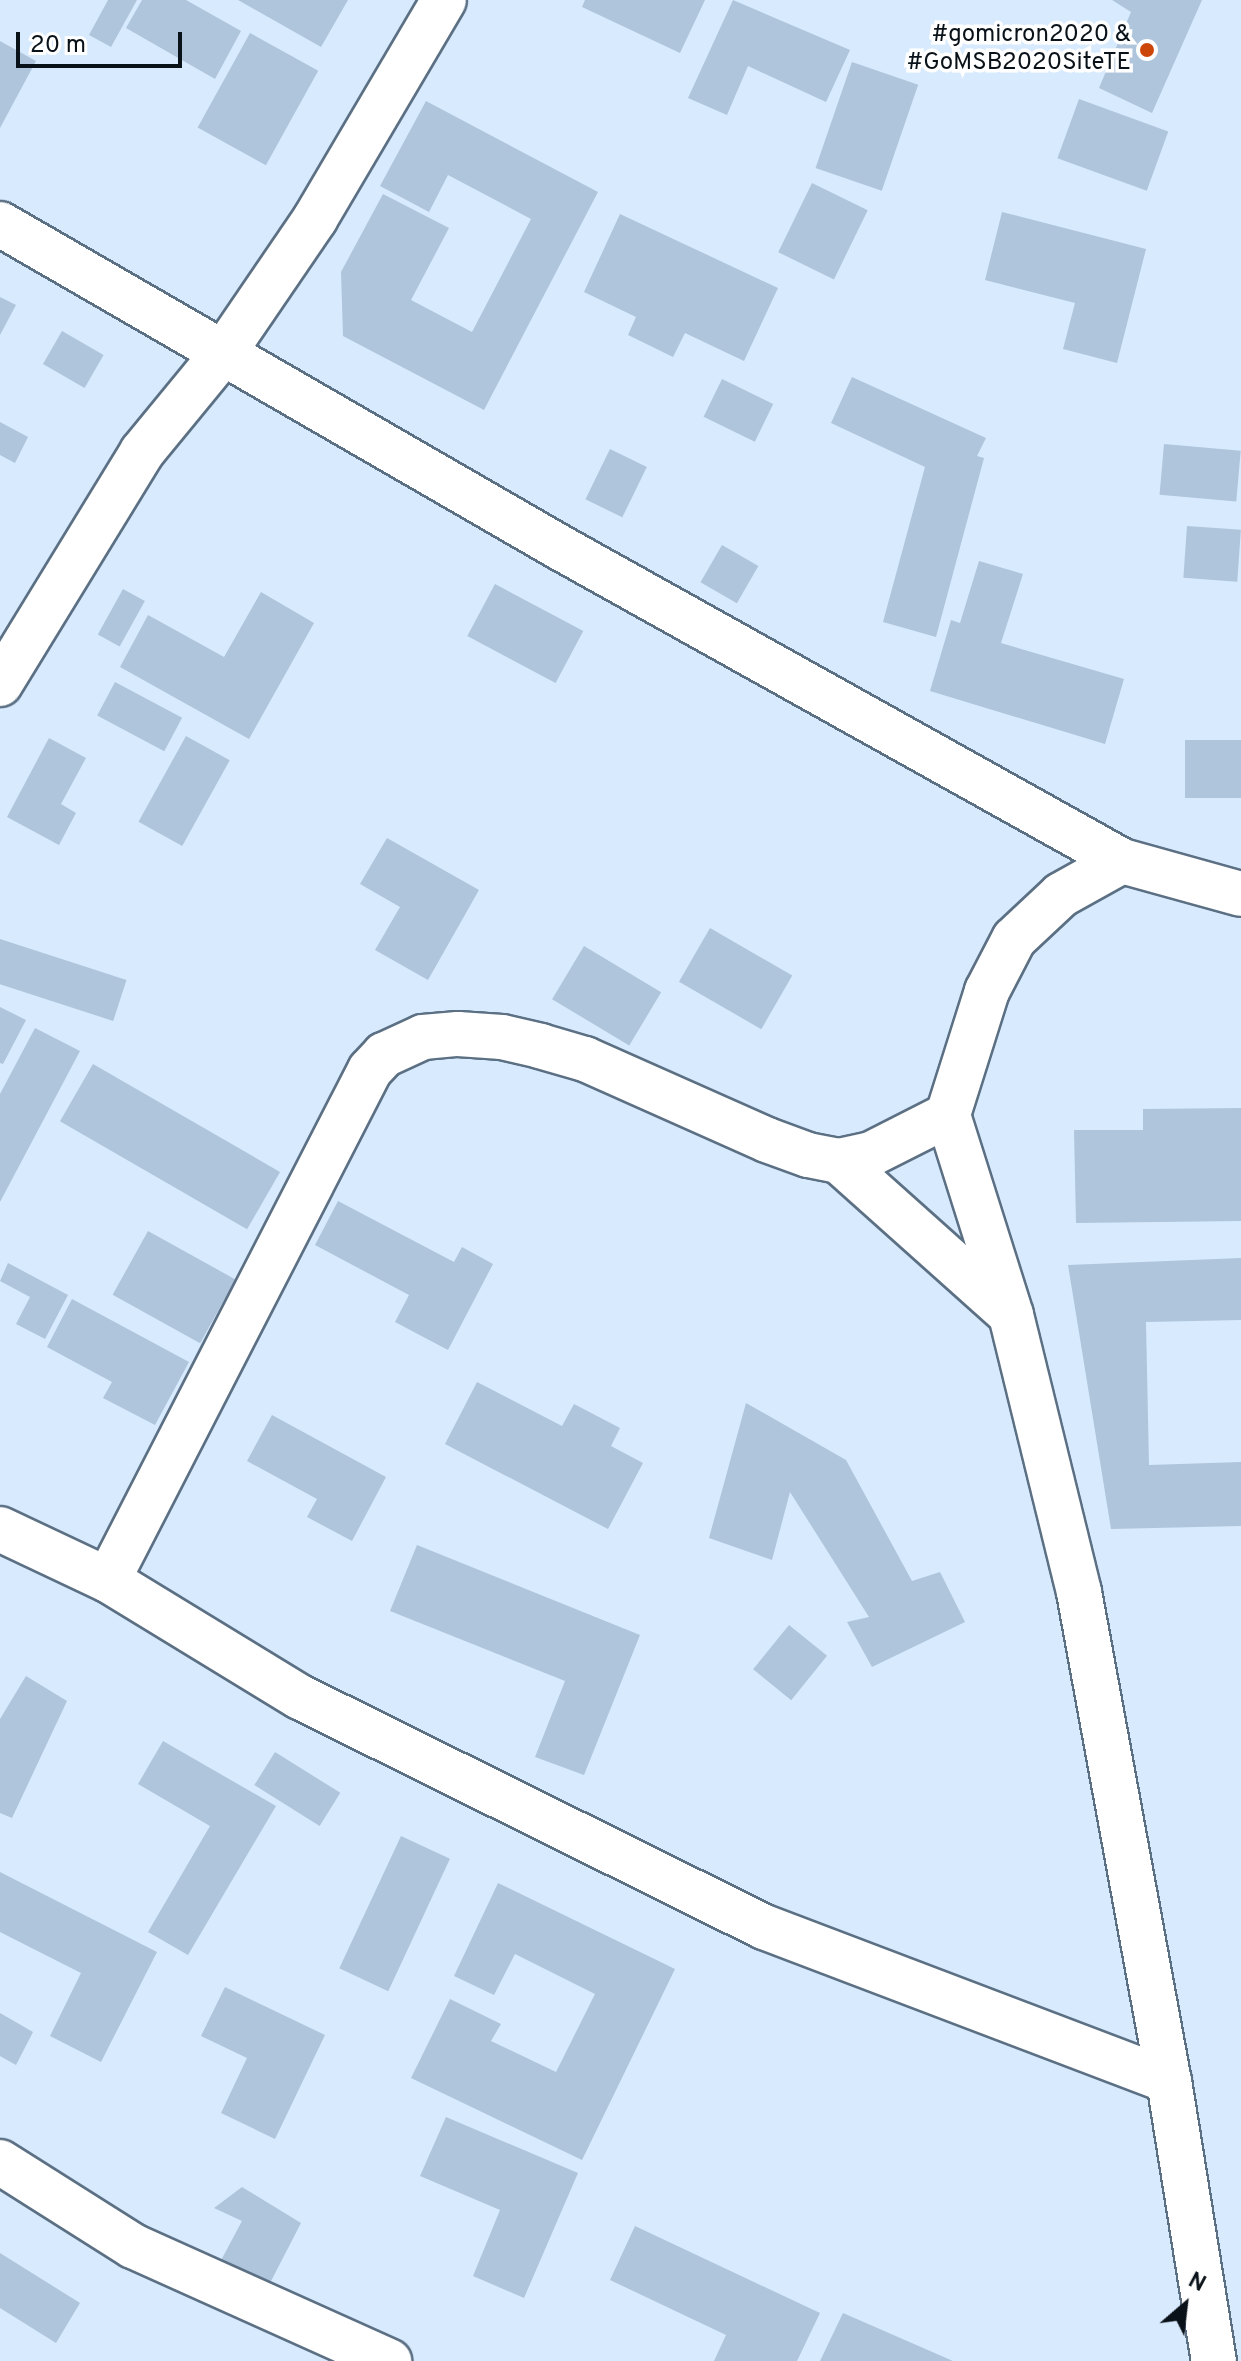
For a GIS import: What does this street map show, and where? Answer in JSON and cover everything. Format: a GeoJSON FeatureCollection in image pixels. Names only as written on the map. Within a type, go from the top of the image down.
{"type":"FeatureCollection","features":[{"type":"Feature","properties":{"kind":"street"},"geometry":{"type":"LineString","coordinates":[[0,684],[142,452],[225,351],[315,219],[444,0]]}},
{"type":"Feature","properties":{"kind":"street"},"geometry":{"type":"LineString","coordinates":[[0,224],[225,351],[559,547],[1122,861],[1241,894]]}},
{"type":"Feature","properties":{"kind":"street"},"geometry":{"type":"LineString","coordinates":[[1122,861],[1061,895],[1014,939],[987,991],[948,1115],[1011,1315],[1079,1592],[1169,2081],[1214,2361]]}},
{"type":"Feature","properties":{"kind":"street"},"geometry":{"type":"LineString","coordinates":[[108,1580],[370,1070],[384,1055],[423,1037],[458,1034],[502,1037],[585,1059],[767,1140],[808,1155],[839,1161],[871,1154],[948,1115]]}},
{"type":"Feature","properties":{"kind":"street"},"geometry":{"type":"LineString","coordinates":[[839,1161],[1011,1315]]}},
{"type":"Feature","properties":{"kind":"street"},"geometry":{"type":"LineString","coordinates":[[0,1529],[108,1580],[300,1697],[764,1927],[1169,2081]]}},
{"type":"Feature","properties":{"kind":"street"},"geometry":{"type":"LineString","coordinates":[[0,2162],[133,2246],[389,2361]]}},
{"type":"Feature","properties":{"kind":"building"},"geometry":{"type":"Polygon","coordinates":[[[108,0],[137,0],[111,47],[89,35],[108,0]]]}},
{"type":"Feature","properties":{"kind":"building"},"geometry":{"type":"Polygon","coordinates":[[[142,0],[186,0],[241,31],[215,79],[126,28],[142,0]]]}},
{"type":"Feature","properties":{"kind":"building"},"geometry":{"type":"Polygon","coordinates":[[[238,0],[348,0],[321,47],[238,0]]]}},
{"type":"Feature","properties":{"kind":"building"},"geometry":{"type":"Polygon","coordinates":[[[585,0],[705,0],[680,53],[582,7],[585,0]]]}},
{"type":"Feature","properties":{"kind":"building"},"geometry":{"type":"Polygon","coordinates":[[[733,0],[850,50],[826,102],[748,66],[727,115],[688,98],[733,0]]]}},
{"type":"Feature","properties":{"kind":"building","name":"#gomicron2020 & #GoMSB2020SiteTE"},"geometry":{"type":"Polygon","coordinates":[[[1112,0],[1202,0],[1152,113],[1099,88],[1131,12],[1112,0]]]}},
{"type":"Feature","properties":{"kind":"building"},"geometry":{"type":"Polygon","coordinates":[[[250,33],[318,71],[266,165],[198,127],[250,33]]]}},
{"type":"Feature","properties":{"kind":"building"},"geometry":{"type":"Polygon","coordinates":[[[0,41],[36,61],[0,128],[0,41]]]}},
{"type":"Feature","properties":{"kind":"building"},"geometry":{"type":"Polygon","coordinates":[[[852,62],[918,85],[882,191],[816,168],[852,62]]]}},
{"type":"Feature","properties":{"kind":"building"},"geometry":{"type":"Polygon","coordinates":[[[1079,99],[1168,131],[1147,191],[1057,158],[1079,99]]]}},
{"type":"Feature","properties":{"kind":"building"},"geometry":{"type":"Polygon","coordinates":[[[426,101],[598,192],[484,410],[343,336],[341,272],[383,194],[449,228],[411,300],[472,332],[531,219],[448,175],[429,212],[380,186],[426,101]]]}},
{"type":"Feature","properties":{"kind":"building"},"geometry":{"type":"Polygon","coordinates":[[[812,183],[868,210],[834,279],[778,252],[812,183]]]}},
{"type":"Feature","properties":{"kind":"building"},"geometry":{"type":"Polygon","coordinates":[[[1002,212],[1146,249],[1117,363],[1063,349],[1075,303],[985,280],[1002,212]]]}},
{"type":"Feature","properties":{"kind":"building"},"geometry":{"type":"Polygon","coordinates":[[[620,214],[778,288],[744,361],[685,333],[673,357],[628,335],[636,317],[584,292],[620,214]]]}},
{"type":"Feature","properties":{"kind":"building"},"geometry":{"type":"Polygon","coordinates":[[[0,297],[16,305],[0,335],[0,297]]]}},
{"type":"Feature","properties":{"kind":"building"},"geometry":{"type":"Polygon","coordinates":[[[62,331],[104,355],[85,388],[43,364],[62,331]]]}},
{"type":"Feature","properties":{"kind":"building"},"geometry":{"type":"Polygon","coordinates":[[[852,377],[986,438],[977,456],[984,458],[936,637],[883,622],[925,467],[831,423],[852,377]]]}},
{"type":"Feature","properties":{"kind":"building"},"geometry":{"type":"Polygon","coordinates":[[[722,379],[773,404],[755,442],[704,417],[722,379]]]}},
{"type":"Feature","properties":{"kind":"building"},"geometry":{"type":"Polygon","coordinates":[[[0,422],[28,437],[15,463],[0,455],[0,422]]]}},
{"type":"Feature","properties":{"kind":"building"},"geometry":{"type":"Polygon","coordinates":[[[1164,444],[1241,451],[1236,502],[1160,495],[1164,444]]]}},
{"type":"Feature","properties":{"kind":"building"},"geometry":{"type":"Polygon","coordinates":[[[610,449],[647,467],[622,517],[585,499],[610,449]]]}},
{"type":"Feature","properties":{"kind":"building"},"geometry":{"type":"Polygon","coordinates":[[[1187,526],[1241,530],[1237,582],[1183,578],[1187,526]]]}},
{"type":"Feature","properties":{"kind":"building"},"geometry":{"type":"Polygon","coordinates":[[[722,545],[758,566],[737,603],[700,582],[722,545]]]}},
{"type":"Feature","properties":{"kind":"building"},"geometry":{"type":"Polygon","coordinates":[[[979,561],[1023,574],[1001,643],[1124,679],[1105,744],[930,691],[951,620],[960,623],[979,561]]]}},
{"type":"Feature","properties":{"kind":"building"},"geometry":{"type":"Polygon","coordinates":[[[495,584],[583,631],[556,683],[467,636],[495,584]]]}},
{"type":"Feature","properties":{"kind":"building"},"geometry":{"type":"Polygon","coordinates":[[[123,589],[145,601],[120,647],[98,634],[123,589]]]}},
{"type":"Feature","properties":{"kind":"building"},"geometry":{"type":"Polygon","coordinates":[[[261,592],[314,623],[249,739],[120,667],[148,615],[224,657],[261,592]]]}},
{"type":"Feature","properties":{"kind":"building"},"geometry":{"type":"Polygon","coordinates":[[[115,682],[182,718],[164,751],[97,716],[115,682]]]}},
{"type":"Feature","properties":{"kind":"building"},"geometry":{"type":"Polygon","coordinates":[[[186,736],[230,760],[182,846],[138,822],[186,736]]]}},
{"type":"Feature","properties":{"kind":"building"},"geometry":{"type":"Polygon","coordinates":[[[49,738],[86,758],[61,804],[76,813],[59,845],[7,817],[49,738]]]}},
{"type":"Feature","properties":{"kind":"building"},"geometry":{"type":"Polygon","coordinates":[[[1185,740],[1241,740],[1241,798],[1185,798],[1185,740]]]}},
{"type":"Feature","properties":{"kind":"building"},"geometry":{"type":"Polygon","coordinates":[[[387,838],[479,890],[428,980],[375,950],[400,907],[360,884],[387,838]]]}},
{"type":"Feature","properties":{"kind":"building"},"geometry":{"type":"Polygon","coordinates":[[[710,928],[792,975],[761,1029],[679,982],[710,928]]]}},
{"type":"Feature","properties":{"kind":"building"},"geometry":{"type":"Polygon","coordinates":[[[0,939],[126,980],[113,1021],[0,984],[0,939]]]}},
{"type":"Feature","properties":{"kind":"building"},"geometry":{"type":"Polygon","coordinates":[[[584,946],[661,992],[629,1045],[552,999],[584,946]]]}},
{"type":"Feature","properties":{"kind":"building"},"geometry":{"type":"Polygon","coordinates":[[[0,1007],[26,1020],[3,1064],[0,1063],[0,1007]]]}},
{"type":"Feature","properties":{"kind":"building"},"geometry":{"type":"Polygon","coordinates":[[[35,1028],[80,1051],[0,1202],[0,1094],[35,1028]]]}},
{"type":"Feature","properties":{"kind":"building"},"geometry":{"type":"Polygon","coordinates":[[[93,1064],[280,1172],[247,1229],[60,1121],[93,1064]]]}},
{"type":"Feature","properties":{"kind":"building"},"geometry":{"type":"Polygon","coordinates":[[[1241,1108],[1241,1221],[1076,1223],[1074,1130],[1143,1130],[1143,1109],[1241,1108]]]}},
{"type":"Feature","properties":{"kind":"building"},"geometry":{"type":"Polygon","coordinates":[[[338,1201],[454,1262],[462,1247],[493,1264],[448,1350],[395,1322],[409,1295],[315,1245],[338,1201]]]}},
{"type":"Feature","properties":{"kind":"building"},"geometry":{"type":"Polygon","coordinates":[[[148,1231],[235,1279],[200,1343],[113,1295],[148,1231]]]}},
{"type":"Feature","properties":{"kind":"building"},"geometry":{"type":"Polygon","coordinates":[[[1241,1258],[1241,1320],[1146,1322],[1149,1465],[1241,1462],[1241,1526],[1111,1529],[1068,1265],[1241,1258]]]}},
{"type":"Feature","properties":{"kind":"building"},"geometry":{"type":"Polygon","coordinates":[[[8,1263],[68,1295],[45,1339],[16,1324],[30,1297],[0,1281],[8,1263]]]}},
{"type":"Feature","properties":{"kind":"building"},"geometry":{"type":"Polygon","coordinates":[[[72,1299],[189,1362],[155,1425],[103,1398],[112,1382],[47,1347],[72,1299]]]}},
{"type":"Feature","properties":{"kind":"building"},"geometry":{"type":"Polygon","coordinates":[[[477,1382],[562,1426],[574,1404],[620,1428],[611,1446],[643,1463],[608,1529],[445,1444],[477,1382]]]}},
{"type":"Feature","properties":{"kind":"building"},"geometry":{"type":"Polygon","coordinates":[[[746,1403],[846,1460],[912,1581],[940,1572],[965,1622],[872,1667],[847,1622],[869,1617],[790,1492],[772,1560],[709,1538],[746,1403]]]}},
{"type":"Feature","properties":{"kind":"building"},"geometry":{"type":"Polygon","coordinates":[[[272,1415],[386,1477],[352,1541],[307,1517],[317,1499],[247,1461],[272,1415]]]}},
{"type":"Feature","properties":{"kind":"building"},"geometry":{"type":"Polygon","coordinates":[[[417,1545],[640,1635],[584,1775],[535,1757],[565,1681],[390,1611],[417,1545]]]}},
{"type":"Feature","properties":{"kind":"building"},"geometry":{"type":"Polygon","coordinates":[[[789,1625],[827,1656],[791,1700],[753,1669],[789,1625]]]}},
{"type":"Feature","properties":{"kind":"building"},"geometry":{"type":"Polygon","coordinates":[[[26,1676],[67,1701],[12,1818],[0,1813],[0,1719],[26,1676]]]}},
{"type":"Feature","properties":{"kind":"building"},"geometry":{"type":"Polygon","coordinates":[[[163,1741],[276,1806],[188,1955],[148,1932],[210,1826],[138,1784],[163,1741]]]}},
{"type":"Feature","properties":{"kind":"building"},"geometry":{"type":"Polygon","coordinates":[[[275,1752],[340,1793],[320,1826],[254,1785],[275,1752]]]}},
{"type":"Feature","properties":{"kind":"building"},"geometry":{"type":"Polygon","coordinates":[[[401,1836],[450,1859],[388,1991],[339,1968],[401,1836]]]}},
{"type":"Feature","properties":{"kind":"building"},"geometry":{"type":"Polygon","coordinates":[[[0,1872],[157,1952],[101,2062],[50,2036],[81,1973],[0,1932],[0,1872]]]}},
{"type":"Feature","properties":{"kind":"building"},"geometry":{"type":"Polygon","coordinates":[[[498,1883],[675,1969],[582,2160],[411,2078],[450,1999],[501,2024],[491,2041],[556,2072],[595,1994],[515,1954],[494,1995],[454,1976],[498,1883]]]}},
{"type":"Feature","properties":{"kind":"building"},"geometry":{"type":"Polygon","coordinates":[[[225,1987],[325,2035],[275,2139],[221,2113],[247,2058],[201,2036],[225,1987]]]}},
{"type":"Feature","properties":{"kind":"building"},"geometry":{"type":"Polygon","coordinates":[[[0,2013],[33,2032],[16,2065],[0,2056],[0,2013]]]}},
{"type":"Feature","properties":{"kind":"building"},"geometry":{"type":"Polygon","coordinates":[[[446,2117],[578,2173],[524,2298],[473,2276],[500,2210],[420,2176],[446,2117]]]}},
{"type":"Feature","properties":{"kind":"building"},"geometry":{"type":"Polygon","coordinates":[[[242,2187],[301,2223],[269,2285],[218,2266],[242,2221],[214,2208],[242,2187]]]}},
{"type":"Feature","properties":{"kind":"building"},"geometry":{"type":"Polygon","coordinates":[[[635,2226],[820,2313],[797,2361],[714,2361],[726,2335],[610,2280],[635,2226]]]}},
{"type":"Feature","properties":{"kind":"building"},"geometry":{"type":"Polygon","coordinates":[[[0,2253],[80,2303],[56,2343],[0,2308],[0,2253]]]}},
{"type":"Feature","properties":{"kind":"building"},"geometry":{"type":"Polygon","coordinates":[[[843,2313],[953,2361],[820,2361],[843,2313]]]}},
{"type":"Feature","properties":{"kind":"place","name":"#gomicron2020 & #GoMSB2020SiteTE"},"geometry":{"type":"Point","coordinates":[1147,50]}}]}
